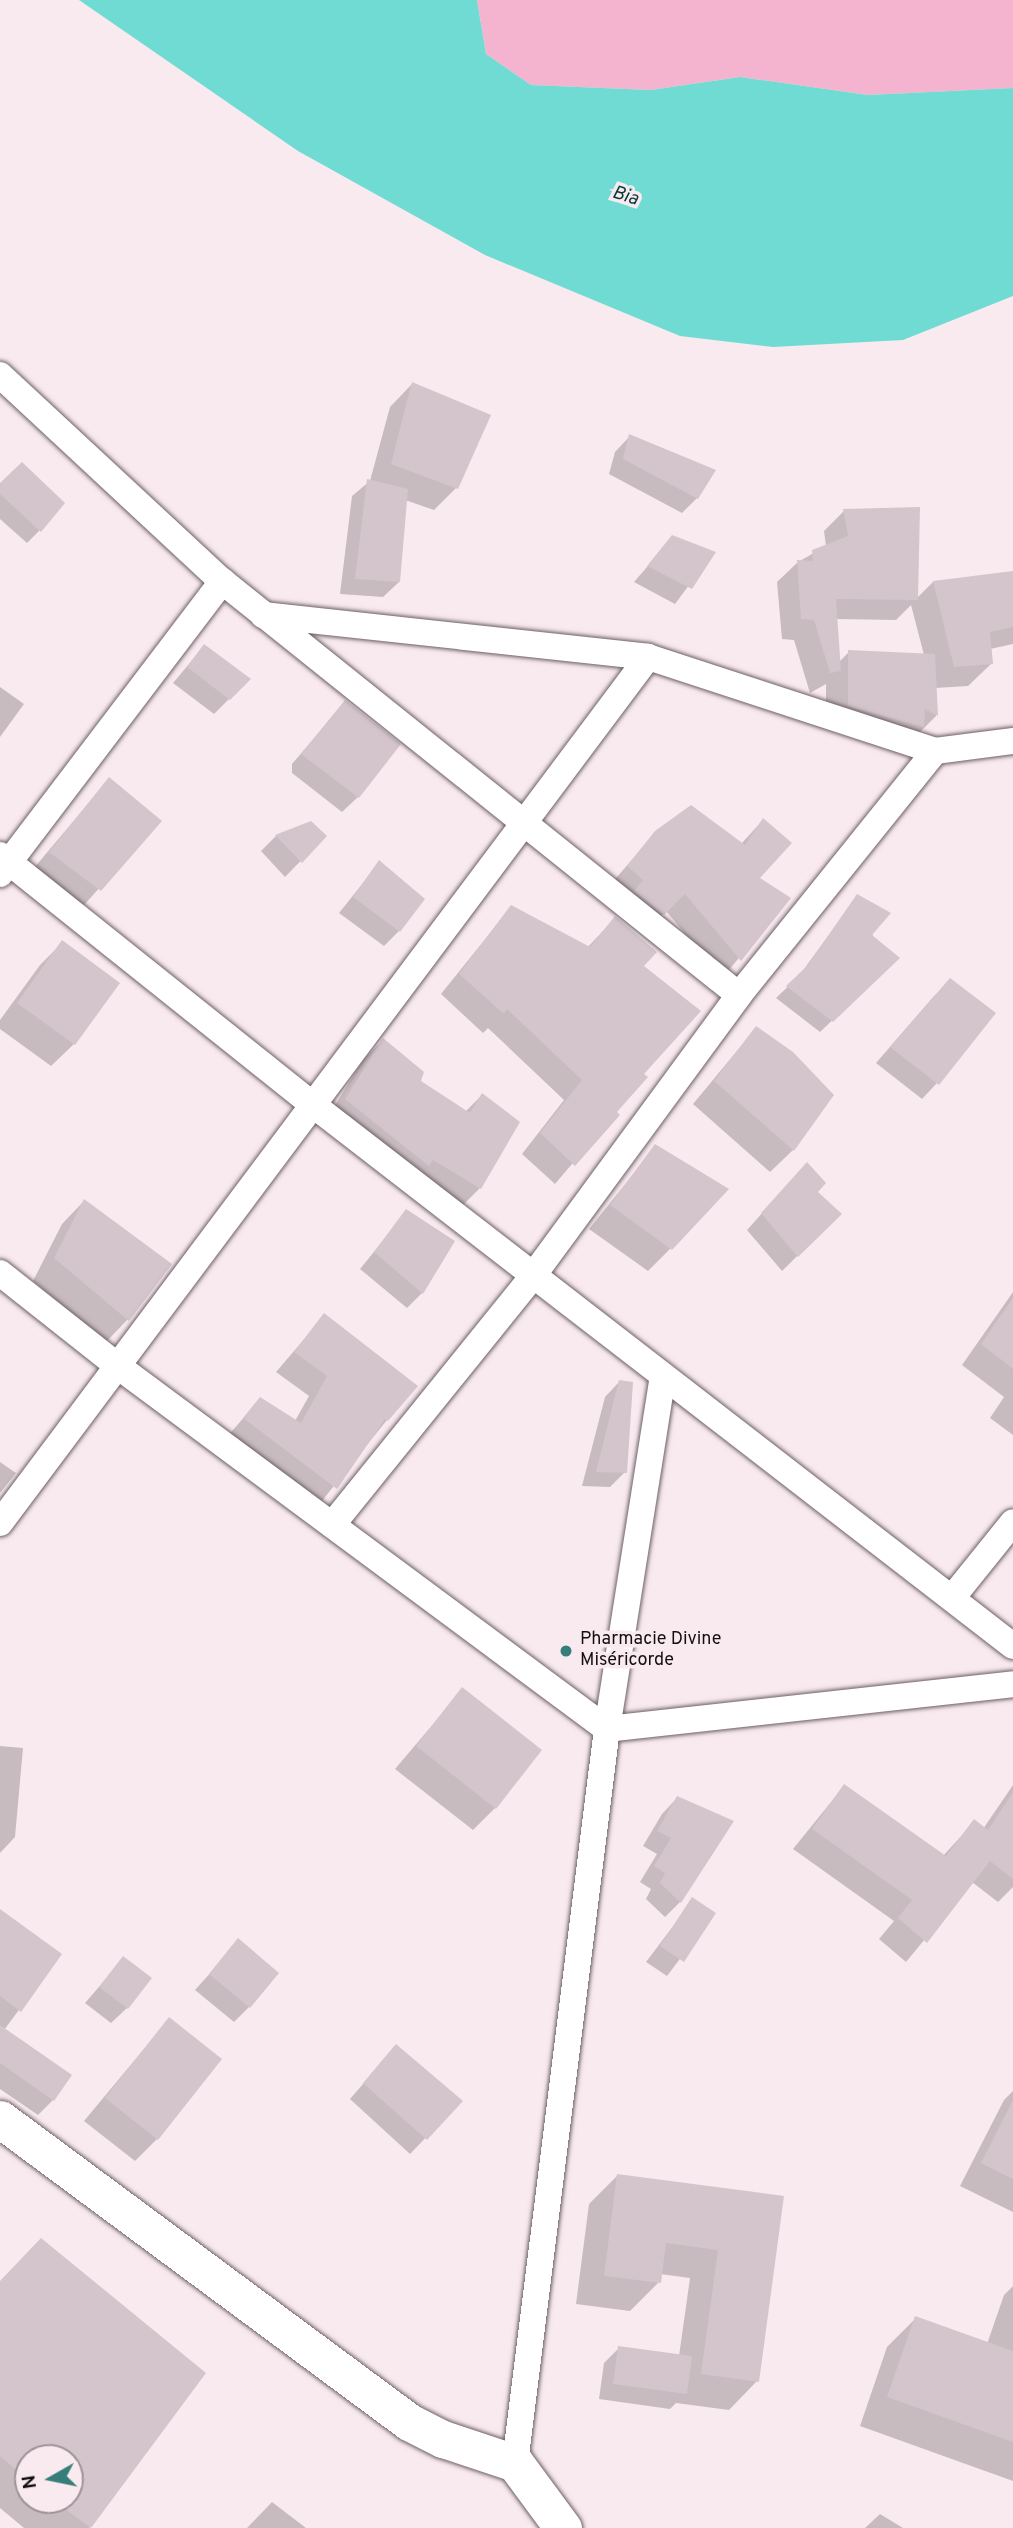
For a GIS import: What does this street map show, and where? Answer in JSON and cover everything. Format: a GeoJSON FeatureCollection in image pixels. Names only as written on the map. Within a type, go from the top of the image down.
{"type":"FeatureCollection","features":[{"type":"Feature","properties":{"kind":"main road"},"geometry":{"type":"LineString","coordinates":[[0,2119],[409,2422],[443,2440],[516,2463],[563,2528]]}},
{"type":"Feature","properties":{"kind":"street"},"geometry":{"type":"LineString","coordinates":[[0,375],[222,581],[739,995]]}},
{"type":"Feature","properties":{"kind":"street"},"geometry":{"type":"LineString","coordinates":[[222,581],[3,864],[535,1273],[663,1376],[1013,1646]]}},
{"type":"Feature","properties":{"kind":"street"},"geometry":{"type":"LineString","coordinates":[[263,615],[648,657],[935,751],[1013,741]]}},
{"type":"Feature","properties":{"kind":"street"},"geometry":{"type":"LineString","coordinates":[[0,1523],[648,657]]}},
{"type":"Feature","properties":{"kind":"street"},"geometry":{"type":"LineString","coordinates":[[332,1525],[535,1273],[739,995],[935,751]]}},
{"type":"Feature","properties":{"kind":"street"},"geometry":{"type":"LineString","coordinates":[[0,1273],[119,1367],[607,1730],[1013,1684]]}},
{"type":"Feature","properties":{"kind":"street"},"geometry":{"type":"LineString","coordinates":[[516,2463],[607,1730],[663,1376]]}},
{"type":"Feature","properties":{"kind":"street"},"geometry":{"type":"LineString","coordinates":[[952,1598],[1013,1522]]}},
{"type":"Feature","properties":{"kind":"shaded area"},"geometry":{"type":"Polygon","coordinates":[[[477,0],[1013,0],[1013,88],[868,95],[740,77],[651,90],[531,85],[486,54],[477,0]]]}},
{"type":"Feature","properties":{"kind":"water","name":"Bia"},"geometry":{"type":"Polygon","coordinates":[[[79,0],[477,0],[486,54],[531,85],[651,90],[740,77],[868,95],[1013,88],[1013,296],[903,340],[773,347],[680,336],[485,255],[298,151],[79,0]]]}},
{"type":"Feature","properties":{"kind":"building"},"geometry":{"type":"Polygon","coordinates":[[[412,382],[491,415],[458,489],[391,464],[412,382]]]}},
{"type":"Feature","properties":{"kind":"building"},"geometry":{"type":"Polygon","coordinates":[[[629,434],[716,470],[698,499],[623,459],[629,434]]]}},
{"type":"Feature","properties":{"kind":"building"},"geometry":{"type":"Polygon","coordinates":[[[22,462],[65,503],[41,532],[0,494],[0,483],[22,462]]]}},
{"type":"Feature","properties":{"kind":"building"},"geometry":{"type":"Polygon","coordinates":[[[367,479],[408,489],[400,582],[355,579],[367,479]]]}},
{"type":"Feature","properties":{"kind":"building"},"geometry":{"type":"Polygon","coordinates":[[[920,507],[918,600],[836,599],[841,671],[830,673],[814,620],[801,619],[797,560],[813,561],[812,550],[848,536],[843,509],[920,507]]]}},
{"type":"Feature","properties":{"kind":"building"},"geometry":{"type":"Polygon","coordinates":[[[672,535],[716,552],[692,589],[647,566],[672,535]]]}},
{"type":"Feature","properties":{"kind":"building"},"geometry":{"type":"Polygon","coordinates":[[[1013,571],[1013,627],[990,632],[993,664],[954,667],[933,581],[1013,571]]]}},
{"type":"Feature","properties":{"kind":"building"},"geometry":{"type":"Polygon","coordinates":[[[204,644],[251,679],[230,700],[187,667],[204,644]]]}},
{"type":"Feature","properties":{"kind":"building"},"geometry":{"type":"Polygon","coordinates":[[[848,650],[935,654],[938,716],[925,709],[924,727],[848,706],[848,650]]]}},
{"type":"Feature","properties":{"kind":"building"},"geometry":{"type":"Polygon","coordinates":[[[345,700],[401,744],[359,798],[301,754],[345,700]]]}},
{"type":"Feature","properties":{"kind":"building"},"geometry":{"type":"Polygon","coordinates":[[[109,777],[162,821],[101,891],[49,852],[109,777]]]}},
{"type":"Feature","properties":{"kind":"building"},"geometry":{"type":"Polygon","coordinates":[[[691,805],[745,845],[763,818],[792,843],[760,878],[791,898],[741,961],[685,894],[664,915],[634,891],[643,880],[627,866],[655,831],[691,805]]]}},
{"type":"Feature","properties":{"kind":"building"},"geometry":{"type":"Polygon","coordinates":[[[311,821],[327,836],[302,863],[275,835],[311,821]]]}},
{"type":"Feature","properties":{"kind":"building"},"geometry":{"type":"Polygon","coordinates":[[[379,860],[425,899],[400,932],[353,897],[379,860]]]}},
{"type":"Feature","properties":{"kind":"building"},"geometry":{"type":"Polygon","coordinates":[[[857,894],[891,913],[872,935],[900,958],[833,1022],[786,986],[808,965],[857,894]]]}},
{"type":"Feature","properties":{"kind":"building"},"geometry":{"type":"Polygon","coordinates":[[[511,905],[590,947],[615,916],[657,952],[644,966],[701,1011],[644,1074],[648,1077],[617,1112],[620,1115],[575,1166],[540,1133],[582,1080],[507,1009],[504,1014],[459,974],[511,905]]]}},
{"type":"Feature","properties":{"kind":"building"},"geometry":{"type":"Polygon","coordinates":[[[62,940],[120,983],[75,1045],[17,1003],[62,940]]]}},
{"type":"Feature","properties":{"kind":"building"},"geometry":{"type":"Polygon","coordinates":[[[950,978],[996,1013],[939,1085],[890,1047],[950,978]]]}},
{"type":"Feature","properties":{"kind":"building"},"geometry":{"type":"Polygon","coordinates":[[[756,1026],[793,1052],[834,1095],[794,1151],[714,1081],[756,1026]]]}},
{"type":"Feature","properties":{"kind":"building"},"geometry":{"type":"Polygon","coordinates":[[[383,1038],[424,1072],[421,1081],[470,1113],[482,1093],[520,1122],[481,1189],[433,1160],[429,1166],[345,1099],[383,1038]]]}},
{"type":"Feature","properties":{"kind":"building"},"geometry":{"type":"Polygon","coordinates":[[[655,1144],[729,1189],[672,1250],[610,1205],[655,1144]]]}},
{"type":"Feature","properties":{"kind":"building"},"geometry":{"type":"Polygon","coordinates":[[[807,1162],[826,1183],[818,1192],[842,1214],[798,1257],[761,1213],[807,1162]]]}},
{"type":"Feature","properties":{"kind":"building"},"geometry":{"type":"Polygon","coordinates":[[[84,1199],[172,1264],[129,1321],[54,1258],[84,1199]]]}},
{"type":"Feature","properties":{"kind":"building"},"geometry":{"type":"Polygon","coordinates":[[[406,1209],[455,1241],[423,1294],[374,1252],[406,1209]]]}},
{"type":"Feature","properties":{"kind":"building"},"geometry":{"type":"Polygon","coordinates":[[[1013,1298],[1013,1369],[981,1344],[1013,1298]]]}},
{"type":"Feature","properties":{"kind":"building"},"geometry":{"type":"Polygon","coordinates":[[[324,1313],[418,1386],[388,1421],[385,1419],[337,1489],[243,1418],[260,1397],[301,1423],[327,1376],[294,1352],[324,1313]]]}},
{"type":"Feature","properties":{"kind":"building"},"geometry":{"type":"Polygon","coordinates":[[[619,1380],[633,1382],[627,1473],[596,1472],[619,1380]]]}},
{"type":"Feature","properties":{"kind":"building"},"geometry":{"type":"Polygon","coordinates":[[[462,1687],[542,1750],[496,1809],[416,1746],[462,1687]]]}},
{"type":"Feature","properties":{"kind":"building"},"geometry":{"type":"Polygon","coordinates":[[[844,1784],[946,1856],[974,1819],[988,1830],[1013,1792],[1013,1879],[990,1861],[927,1943],[898,1918],[912,1900],[812,1829],[844,1784]]]}},
{"type":"Feature","properties":{"kind":"building"},"geometry":{"type":"Polygon","coordinates":[[[677,1796],[734,1821],[681,1903],[660,1883],[665,1873],[654,1866],[671,1838],[657,1831],[677,1796]]]}},
{"type":"Feature","properties":{"kind":"building"},"geometry":{"type":"Polygon","coordinates":[[[692,1897],[716,1913],[684,1962],[660,1946],[692,1897]]]}},
{"type":"Feature","properties":{"kind":"building"},"geometry":{"type":"Polygon","coordinates":[[[0,1909],[62,1954],[21,2012],[0,1996],[0,1909]]]}},
{"type":"Feature","properties":{"kind":"building"},"geometry":{"type":"Polygon","coordinates":[[[238,1938],[279,1973],[250,2008],[209,1974],[238,1938]]]}},
{"type":"Feature","properties":{"kind":"building"},"geometry":{"type":"Polygon","coordinates":[[[123,1956],[152,1978],[128,2009],[99,1987],[123,1956]]]}},
{"type":"Feature","properties":{"kind":"building"},"geometry":{"type":"Polygon","coordinates":[[[169,2017],[222,2059],[158,2140],[105,2098],[169,2017]]]}},
{"type":"Feature","properties":{"kind":"building"},"geometry":{"type":"Polygon","coordinates":[[[0,2025],[72,2075],[54,2101],[0,2063],[0,2025]]]}},
{"type":"Feature","properties":{"kind":"building"},"geometry":{"type":"Polygon","coordinates":[[[396,2044],[463,2101],[427,2140],[363,2083],[396,2044]]]}},
{"type":"Feature","properties":{"kind":"building"},"geometry":{"type":"Polygon","coordinates":[[[1013,2100],[1013,2179],[981,2163],[1013,2100]]]}},
{"type":"Feature","properties":{"kind":"building"},"geometry":{"type":"Polygon","coordinates":[[[617,2174],[784,2196],[759,2382],[701,2374],[718,2250],[666,2243],[661,2283],[604,2276],[617,2174]]]}},
{"type":"Feature","properties":{"kind":"building"},"geometry":{"type":"Polygon","coordinates":[[[41,2238],[206,2373],[91,2528],[72,2514],[84,2514],[84,2444],[14,2444],[14,2468],[0,2456],[0,2281],[41,2238]]]}},
{"type":"Feature","properties":{"kind":"building"},"geometry":{"type":"Polygon","coordinates":[[[915,2316],[1013,2351],[1013,2442],[887,2397],[915,2316]]]}},
{"type":"Feature","properties":{"kind":"building"},"geometry":{"type":"Polygon","coordinates":[[[618,2346],[692,2356],[687,2394],[613,2384],[618,2346]]]}},
{"type":"Feature","properties":{"kind":"place","name":"Pharmacie Divine Miséricorde"},"geometry":{"type":"Point","coordinates":[566,1651]}}]}
